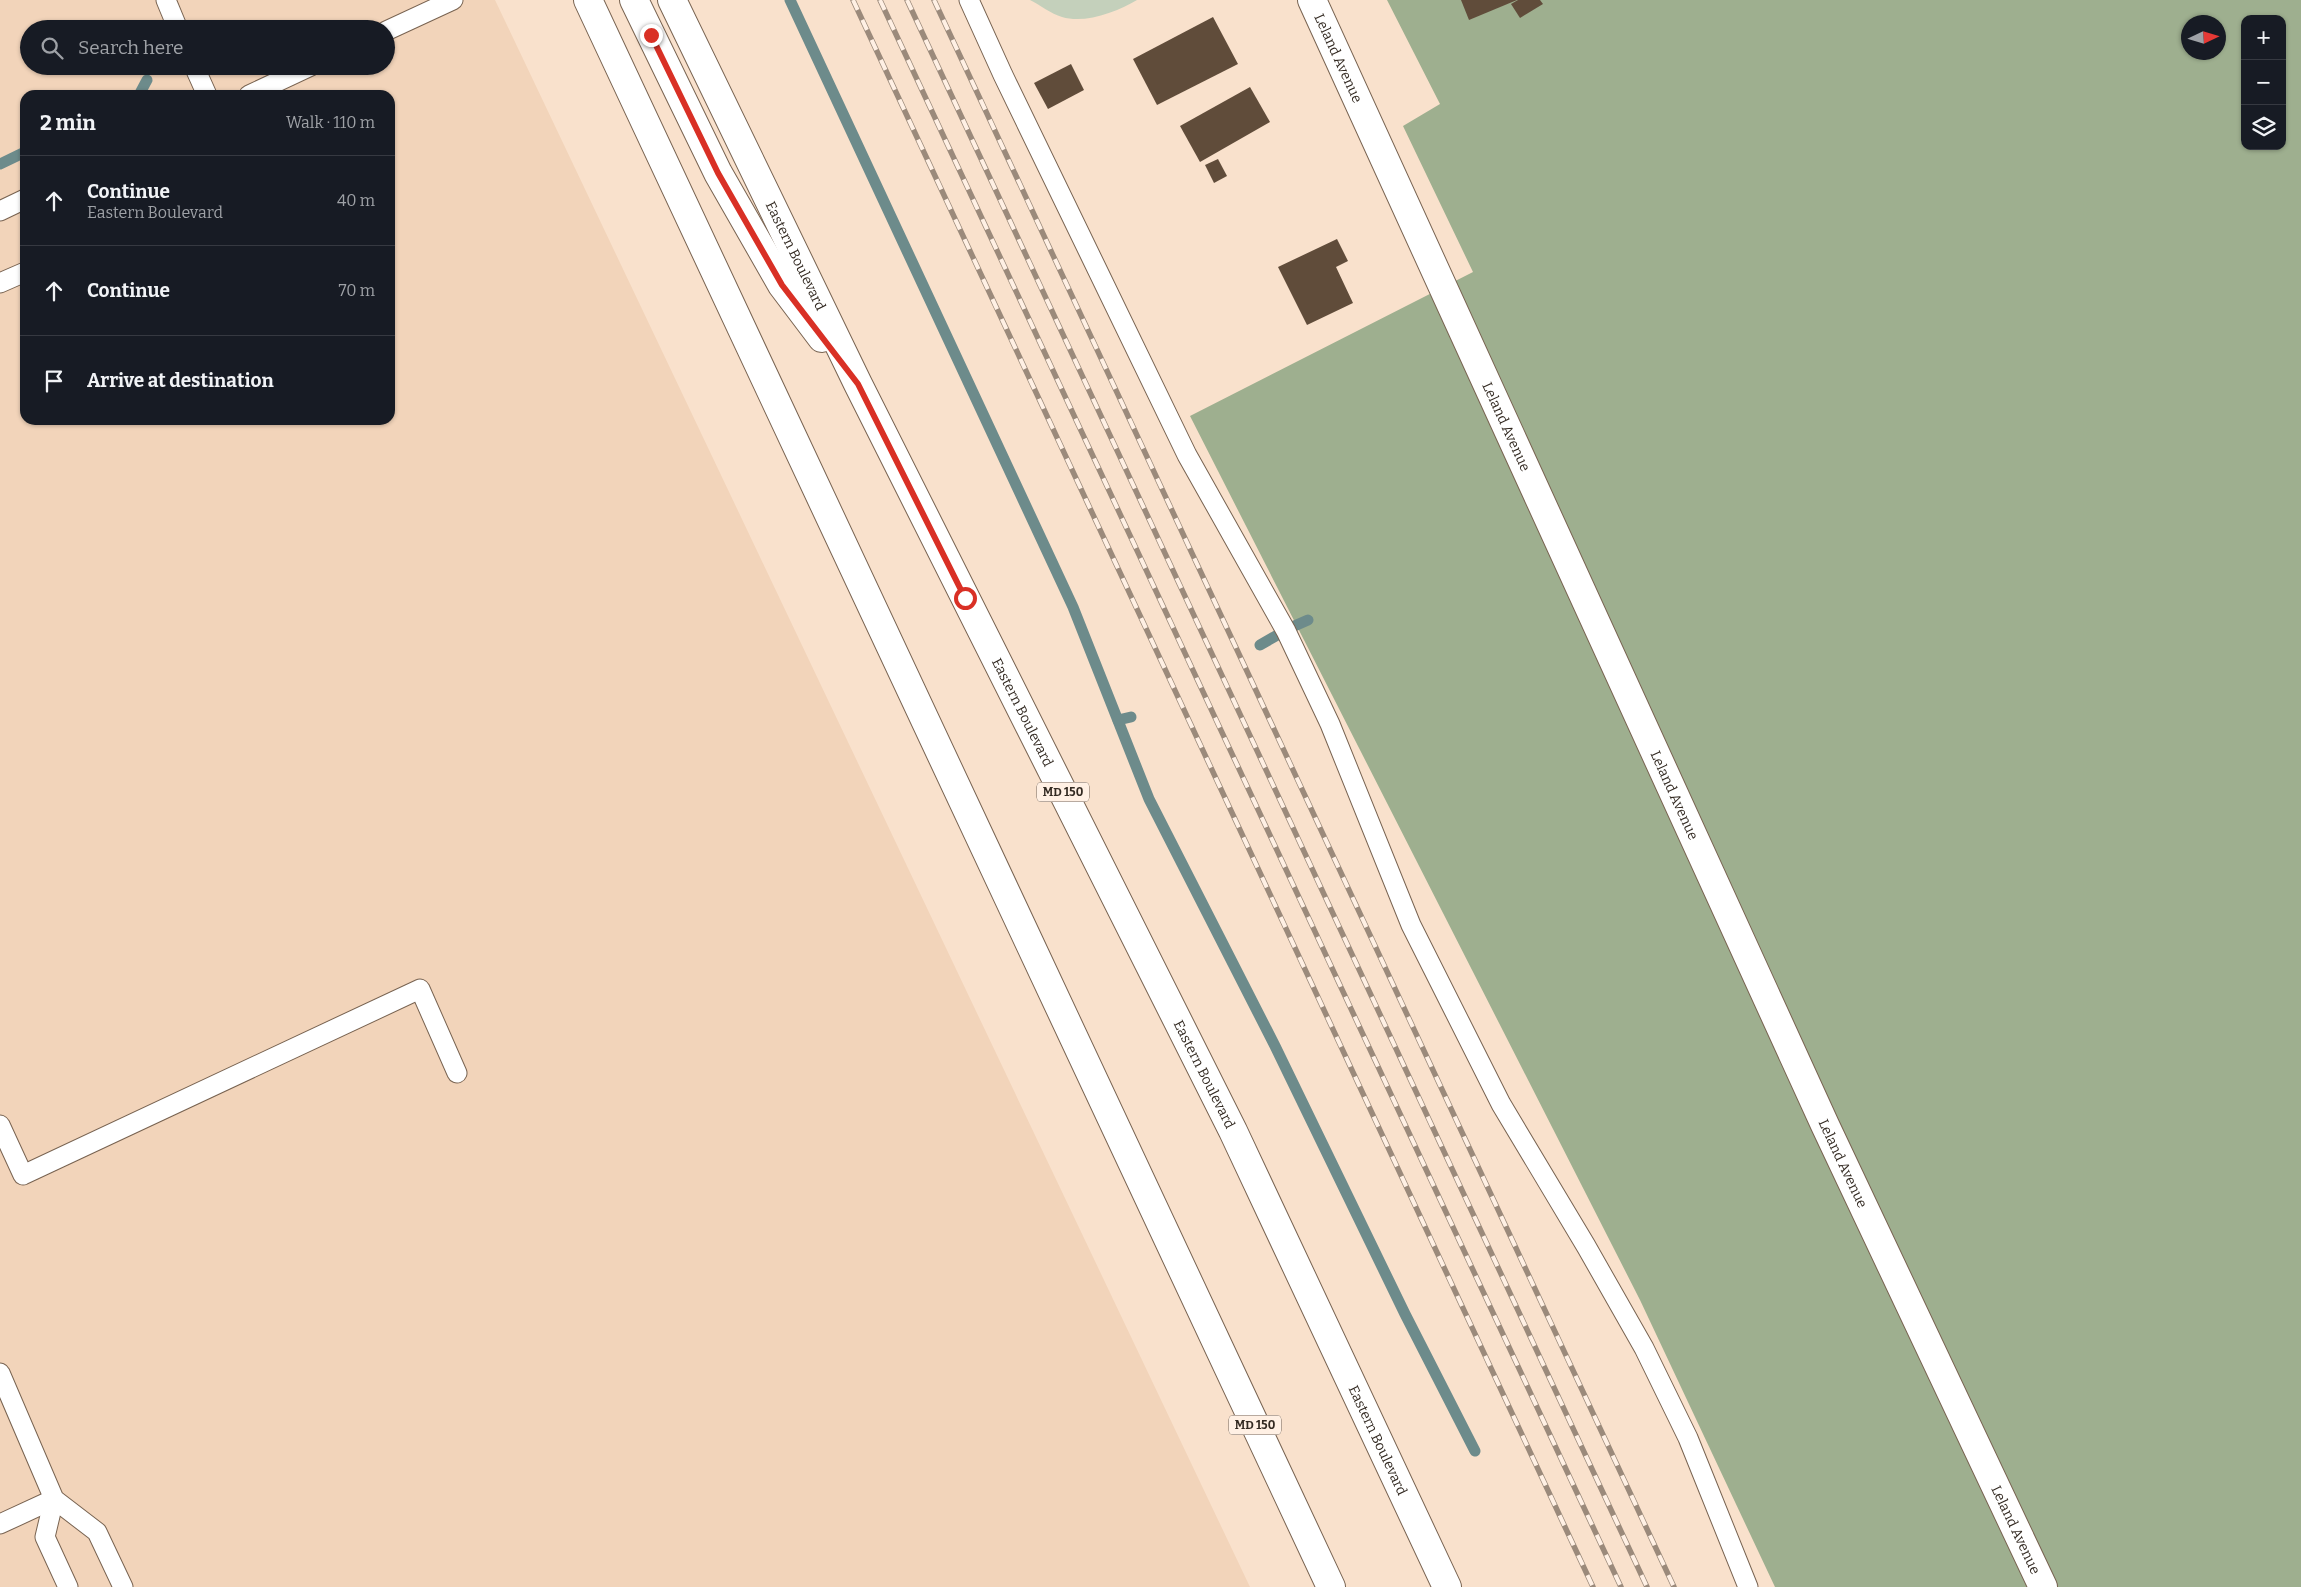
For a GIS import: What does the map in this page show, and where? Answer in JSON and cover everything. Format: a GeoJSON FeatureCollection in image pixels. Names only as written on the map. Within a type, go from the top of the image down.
{"type":"FeatureCollection","features":[{"type":"Feature","properties":{"kind":"main road","name":"MD 150"},"geometry":{"type":"LineString","coordinates":[[588,0],[1331,1587]]}},
{"type":"Feature","properties":{"kind":"main road"},"geometry":{"type":"LineString","coordinates":[[634,0],[718,173],[782,285],[858,384]]}},
{"type":"Feature","properties":{"kind":"main road","name":"Eastern Boulevard"},"geometry":{"type":"LineString","coordinates":[[672,0],[858,384],[1233,1131],[1447,1587]]}},
{"type":"Feature","properties":{"kind":"main road","name":"Leland Avenue"},"geometry":{"type":"LineString","coordinates":[[1312,0],[1829,1134],[2043,1587]]}},
{"type":"Feature","properties":{"kind":"lane"},"geometry":{"type":"LineString","coordinates":[[166,0],[174,20]]}},
{"type":"Feature","properties":{"kind":"lane"},"geometry":{"type":"LineString","coordinates":[[969,0],[1003,75],[1187,455],[1286,631],[1330,724],[1411,925],[1496,1095],[1586,1246],[1648,1356],[1688,1438],[1748,1587]]}},
{"type":"Feature","properties":{"kind":"lane"},"geometry":{"type":"LineString","coordinates":[[395,26],[443,2]]}},
{"type":"Feature","properties":{"kind":"lane"},"geometry":{"type":"LineString","coordinates":[[198,75],[205,90]]}},
{"type":"Feature","properties":{"kind":"lane"},"geometry":{"type":"LineString","coordinates":[[260,90],[292,75]]}},
{"type":"Feature","properties":{"kind":"lane"},"geometry":{"type":"LineString","coordinates":[[0,211],[20,201]]}},
{"type":"Feature","properties":{"kind":"lane"},"geometry":{"type":"LineString","coordinates":[[0,283],[20,274]]}},
{"type":"Feature","properties":{"kind":"lane"},"geometry":{"type":"LineString","coordinates":[[0,1125],[23,1175],[420,990],[457,1073]]}},
{"type":"Feature","properties":{"kind":"lane"},"geometry":{"type":"LineString","coordinates":[[0,1374],[54,1499],[97,1532],[123,1587]]}},
{"type":"Feature","properties":{"kind":"lane"},"geometry":{"type":"LineString","coordinates":[[0,1524],[54,1499]]}},
{"type":"Feature","properties":{"kind":"lane"},"geometry":{"type":"LineString","coordinates":[[54,1499],[45,1537],[68,1587]]}},
{"type":"Feature","properties":{"kind":"shaded area"},"geometry":{"type":"Polygon","coordinates":[[[0,0],[495,0],[1250,1587],[0,1587],[0,0]]]}},
{"type":"Feature","properties":{"kind":"green space"},"geometry":{"type":"Polygon","coordinates":[[[1030,0],[1137,0],[1101,16],[1071,19],[1058,16],[1030,0]]]}},
{"type":"Feature","properties":{"kind":"green space"},"geometry":{"type":"Polygon","coordinates":[[[1387,0],[2301,0],[2301,1587],[1775,1587],[1640,1300],[1190,416],[1473,272],[1403,126],[1440,104],[1387,0]]]}},
{"type":"Feature","properties":{"kind":"building"},"geometry":{"type":"Polygon","coordinates":[[[1461,0],[1517,0],[1469,20],[1461,0]]]}},
{"type":"Feature","properties":{"kind":"building"},"geometry":{"type":"Polygon","coordinates":[[[1518,0],[1540,0],[1543,4],[1520,18],[1511,4],[1518,0]]]}},
{"type":"Feature","properties":{"kind":"building"},"geometry":{"type":"Polygon","coordinates":[[[1213,17],[1238,64],[1157,105],[1133,59],[1213,17]]]}},
{"type":"Feature","properties":{"kind":"building"},"geometry":{"type":"Polygon","coordinates":[[[1071,64],[1084,90],[1048,109],[1034,83],[1071,64]]]}},
{"type":"Feature","properties":{"kind":"building"},"geometry":{"type":"Polygon","coordinates":[[[1250,87],[1270,122],[1200,162],[1180,126],[1250,87]]]}},
{"type":"Feature","properties":{"kind":"building"},"geometry":{"type":"Polygon","coordinates":[[[1218,159],[1227,176],[1214,183],[1205,165],[1218,159]]]}},
{"type":"Feature","properties":{"kind":"building"},"geometry":{"type":"Polygon","coordinates":[[[1337,239],[1348,261],[1336,267],[1353,303],[1307,325],[1278,267],[1337,239]]]}},
{"type":"Feature","properties":{"kind":"waterway"},"geometry":{"type":"LineString","coordinates":[[790,0],[1073,607],[1149,799],[1275,1046],[1405,1314],[1475,1451]]}},
{"type":"Feature","properties":{"kind":"waterway"},"geometry":{"type":"LineString","coordinates":[[142,90],[147,80]]}},
{"type":"Feature","properties":{"kind":"waterway"},"geometry":{"type":"LineString","coordinates":[[0,164],[20,154]]}},
{"type":"Feature","properties":{"kind":"waterway"},"geometry":{"type":"LineString","coordinates":[[1292,627],[1308,620]]}},
{"type":"Feature","properties":{"kind":"waterway"},"geometry":{"type":"LineString","coordinates":[[1260,645],[1281,633]]}},
{"type":"Feature","properties":{"kind":"waterway"},"geometry":{"type":"LineString","coordinates":[[1118,720],[1131,717]]}},
{"type":"Feature","properties":{"kind":"railway"},"geometry":{"type":"LineString","coordinates":[[853,0],[1593,1587]]}},
{"type":"Feature","properties":{"kind":"railway"},"geometry":{"type":"LineString","coordinates":[[880,0],[1621,1587]]}},
{"type":"Feature","properties":{"kind":"railway"},"geometry":{"type":"LineString","coordinates":[[907,0],[1647,1587]]}},
{"type":"Feature","properties":{"kind":"railway"},"geometry":{"type":"LineString","coordinates":[[934,0],[1674,1587]]}},
{"type":"Feature","properties":{"kind":"route"},"geometry":{"type":"LineString","coordinates":[[651,35],[718,173],[782,285],[858,384],[965,598]]}}]}
